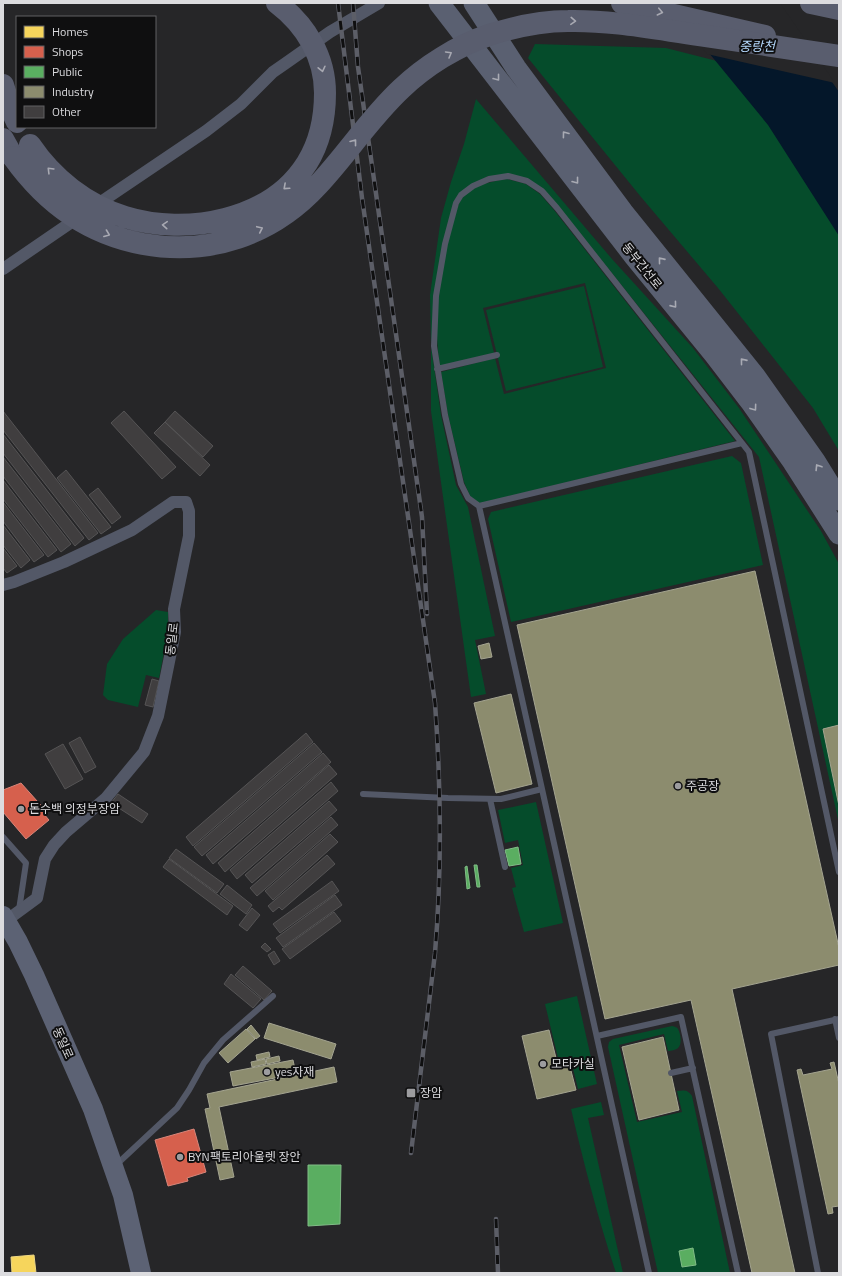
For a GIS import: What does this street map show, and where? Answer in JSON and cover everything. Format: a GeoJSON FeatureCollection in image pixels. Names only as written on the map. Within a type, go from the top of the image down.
{"type":"FeatureCollection","features":[{"type":"Feature","properties":{"kind":"highway"},"geometry":{"type":"LineString","coordinates":[[16,142],[41,161],[79,195],[106,210],[135,220],[158,225],[191,225],[232,217],[262,204],[290,183],[306,164],[319,136],[324,115],[324,84],[322,68],[314,45],[300,26],[277,3]]}},
{"type":"Feature","properties":{"kind":"highway","name":"동부간선로"},"geometry":{"type":"LineString","coordinates":[[439,3],[634,256],[714,354],[750,401],[793,462],[839,534]]}},
{"type":"Feature","properties":{"kind":"highway","name":"동부간선로"},"geometry":{"type":"LineString","coordinates":[[474,3],[516,68],[623,212],[754,376],[815,461],[839,500]]}},
{"type":"Feature","properties":{"kind":"highway"},"geometry":{"type":"LineString","coordinates":[[622,3],[839,54]]}},
{"type":"Feature","properties":{"kind":"highway"},"geometry":{"type":"LineString","coordinates":[[811,3],[839,9]]}},
{"type":"Feature","properties":{"kind":"highway"},"geometry":{"type":"LineString","coordinates":[[16,142],[30,180],[45,196],[63,210],[95,229],[117,238],[149,245],[173,248],[204,246],[223,243],[247,235],[282,217],[305,199],[319,185],[371,121],[394,95],[412,79],[441,59],[462,47],[482,38],[504,31],[536,24],[554,22],[569,21],[608,23],[839,54]]}},
{"type":"Feature","properties":{"kind":"highway"},"geometry":{"type":"LineString","coordinates":[[3,85],[8,102],[16,120]]}},
{"type":"Feature","properties":{"kind":"main road","name":"동일로"},"geometry":{"type":"LineString","coordinates":[[8,918],[93,1109],[123,1195],[138,1272]]}},
{"type":"Feature","properties":{"kind":"street"},"geometry":{"type":"LineString","coordinates":[[3,269],[206,131],[241,104],[273,72],[330,32],[379,3]]}},
{"type":"Feature","properties":{"kind":"street","name":"동일로"},"geometry":{"type":"LineString","coordinates":[[3,585],[64,562],[132,530],[173,502],[186,502],[189,511],[189,536],[174,609],[175,632],[158,716],[144,752],[106,798],[66,832],[54,845],[45,859],[37,898],[8,918]]}},
{"type":"Feature","properties":{"kind":"lane"},"geometry":{"type":"LineString","coordinates":[[649,1273],[598,1036],[479,506],[468,498],[460,484],[444,415],[434,346],[436,296],[445,244],[456,203],[461,195],[473,186],[489,179],[508,176],[527,181],[542,191],[557,208],[748,452],[839,872]]}},
{"type":"Feature","properties":{"kind":"lane"},"geometry":{"type":"LineString","coordinates":[[438,369],[497,355]]}},
{"type":"Feature","properties":{"kind":"lane"},"geometry":{"type":"LineString","coordinates":[[479,506],[742,443]]}},
{"type":"Feature","properties":{"kind":"lane"},"geometry":{"type":"LineString","coordinates":[[363,794],[501,799],[542,789]]}},
{"type":"Feature","properties":{"kind":"lane"},"geometry":{"type":"LineString","coordinates":[[490,799],[505,867]]}},
{"type":"Feature","properties":{"kind":"lane"},"geometry":{"type":"LineString","coordinates":[[3,837],[26,863],[8,918]]}},
{"type":"Feature","properties":{"kind":"lane"},"geometry":{"type":"LineString","coordinates":[[114,1168],[176,1108],[189,1090],[204,1063],[223,1040],[273,996]]}},
{"type":"Feature","properties":{"kind":"lane"},"geometry":{"type":"LineString","coordinates":[[598,1036],[681,1017],[738,1273]]}},
{"type":"Feature","properties":{"kind":"lane"},"geometry":{"type":"LineString","coordinates":[[818,1273],[771,1034],[837,1019],[839,1038]]}},
{"type":"Feature","properties":{"kind":"lane"},"geometry":{"type":"LineString","coordinates":[[671,1073],[693,1068]]}},
{"type":"Feature","properties":{"kind":"green space"},"geometry":{"type":"Polygon","coordinates":[[[535,44],[666,48],[839,92],[839,451],[813,408],[718,288],[641,197],[528,58],[535,44]]]}},
{"type":"Feature","properties":{"kind":"green space"},"geometry":{"type":"Polygon","coordinates":[[[476,99],[612,259],[693,348],[739,408],[821,531],[839,564],[839,824],[759,457],[559,207],[528,179],[488,176],[454,202],[431,344],[430,295],[441,218],[476,99]]]}},
{"type":"Feature","properties":{"kind":"green space"},"geometry":{"type":"Polygon","coordinates":[[[507,179],[526,184],[540,194],[554,210],[735,441],[479,504],[470,496],[464,482],[448,415],[441,372],[495,358],[504,394],[606,368],[585,283],[483,308],[494,353],[440,366],[437,312],[441,275],[448,240],[458,206],[463,197],[472,189],[490,182],[507,179]]]}},
{"type":"Feature","properties":{"kind":"green space"},"geometry":{"type":"Polygon","coordinates":[[[584,286],[603,367],[506,391],[486,310],[584,286]]]}},
{"type":"Feature","properties":{"kind":"green space"},"geometry":{"type":"Polygon","coordinates":[[[431,346],[441,415],[456,485],[468,507],[495,636],[475,640],[486,694],[471,697],[431,411],[431,346]]]}},
{"type":"Feature","properties":{"kind":"green space"},"geometry":{"type":"Polygon","coordinates":[[[732,456],[741,463],[763,565],[511,622],[488,519],[491,512],[732,456]]]}},
{"type":"Feature","properties":{"kind":"green space"},"geometry":{"type":"Polygon","coordinates":[[[156,610],[168,612],[168,632],[159,678],[146,675],[138,707],[108,700],[103,695],[107,664],[123,639],[156,610]]]}},
{"type":"Feature","properties":{"kind":"green space"},"geometry":{"type":"Polygon","coordinates":[[[536,802],[563,923],[524,932],[512,888],[516,887],[511,868],[523,865],[518,840],[505,843],[498,810],[536,802]]]}},
{"type":"Feature","properties":{"kind":"green space"},"geometry":{"type":"Polygon","coordinates":[[[577,996],[597,1084],[578,1089],[571,1060],[559,1062],[545,1004],[577,996]]]}},
{"type":"Feature","properties":{"kind":"green space"},"geometry":{"type":"Polygon","coordinates":[[[672,1026],[678,1028],[681,1042],[679,1047],[675,1050],[668,1051],[664,1034],[619,1045],[637,1122],[682,1112],[677,1091],[686,1091],[692,1096],[730,1273],[658,1273],[608,1047],[609,1042],[613,1039],[672,1026]]]}},
{"type":"Feature","properties":{"kind":"green space"},"geometry":{"type":"Polygon","coordinates":[[[601,1102],[604,1115],[588,1118],[623,1273],[616,1273],[609,1253],[571,1109],[601,1102]]]}},
{"type":"Feature","properties":{"kind":"water","name":"중랑천"},"geometry":{"type":"Polygon","coordinates":[[[668,3],[777,3],[839,92],[839,236],[768,125],[668,3]]]}},
{"type":"Feature","properties":{"kind":"pier"},"geometry":{"type":"Polygon","coordinates":[[[666,3],[780,3],[835,83],[707,54],[666,3]]]}},
{"type":"Feature","properties":{"kind":"building: Homes"},"geometry":{"type":"Polygon","coordinates":[[[34,1255],[36,1273],[12,1273],[11,1257],[34,1255]]]}},
{"type":"Feature","properties":{"kind":"building: Shops"},"geometry":{"type":"Polygon","coordinates":[[[21,783],[46,811],[43,813],[49,820],[26,839],[3,812],[3,790],[21,783]]]}},
{"type":"Feature","properties":{"kind":"building: Shops"},"geometry":{"type":"Polygon","coordinates":[[[194,1129],[206,1172],[187,1178],[188,1181],[168,1186],[155,1140],[194,1129]]]}},
{"type":"Feature","properties":{"kind":"building: Public"},"geometry":{"type":"Polygon","coordinates":[[[518,847],[521,864],[509,866],[505,850],[518,847]]]}},
{"type":"Feature","properties":{"kind":"building: Public"},"geometry":{"type":"Polygon","coordinates":[[[474,865],[477,865],[480,887],[477,887],[474,865]]]}},
{"type":"Feature","properties":{"kind":"building: Public"},"geometry":{"type":"Polygon","coordinates":[[[467,866],[470,888],[467,889],[465,867],[467,866]]]}},
{"type":"Feature","properties":{"kind":"building: Public"},"geometry":{"type":"Polygon","coordinates":[[[308,1165],[341,1165],[340,1224],[308,1226],[308,1165]]]}},
{"type":"Feature","properties":{"kind":"building: Public"},"geometry":{"type":"Polygon","coordinates":[[[693,1248],[696,1265],[682,1267],[679,1251],[693,1248]]]}},
{"type":"Feature","properties":{"kind":"building: Industry","name":"주공장"},"geometry":{"type":"Polygon","coordinates":[[[755,571],[839,948],[839,965],[732,989],[795,1273],[752,1273],[691,1000],[605,1019],[517,625],[755,571]]]}},
{"type":"Feature","properties":{"kind":"building: Industry"},"geometry":{"type":"Polygon","coordinates":[[[489,643],[492,657],[481,659],[478,646],[489,643]]]}},
{"type":"Feature","properties":{"kind":"building: Industry"},"geometry":{"type":"Polygon","coordinates":[[[511,694],[532,784],[496,793],[474,703],[511,694]]]}},
{"type":"Feature","properties":{"kind":"building: Industry"},"geometry":{"type":"Polygon","coordinates":[[[839,725],[839,806],[823,729],[839,725]]]}},
{"type":"Feature","properties":{"kind":"building: Industry"},"geometry":{"type":"Polygon","coordinates":[[[269,1023],[336,1044],[331,1059],[264,1038],[269,1023]]]}},
{"type":"Feature","properties":{"kind":"building: Industry"},"geometry":{"type":"Polygon","coordinates":[[[251,1025],[260,1036],[256,1039],[247,1029],[251,1025]]]}},
{"type":"Feature","properties":{"kind":"building: Industry"},"geometry":{"type":"Polygon","coordinates":[[[246,1029],[255,1039],[228,1063],[219,1053],[246,1029]]]}},
{"type":"Feature","properties":{"kind":"building: Industry","name":"모타카실"},"geometry":{"type":"Polygon","coordinates":[[[549,1030],[558,1066],[569,1063],[576,1090],[537,1099],[522,1036],[549,1030]]]}},
{"type":"Feature","properties":{"kind":"building: Industry"},"geometry":{"type":"Polygon","coordinates":[[[663,1037],[679,1110],[639,1120],[622,1047],[663,1037]]]}},
{"type":"Feature","properties":{"kind":"building: Industry"},"geometry":{"type":"Polygon","coordinates":[[[269,1052],[270,1057],[257,1060],[256,1055],[269,1052]]]}},
{"type":"Feature","properties":{"kind":"building: Industry"},"geometry":{"type":"Polygon","coordinates":[[[279,1056],[280,1061],[267,1064],[266,1059],[279,1056]]]}},
{"type":"Feature","properties":{"kind":"building: Industry"},"geometry":{"type":"Polygon","coordinates":[[[265,1059],[266,1064],[252,1067],[251,1062],[265,1059]]]}},
{"type":"Feature","properties":{"kind":"building: Industry"},"geometry":{"type":"Polygon","coordinates":[[[293,1060],[296,1074],[233,1086],[230,1072],[293,1060]]]}},
{"type":"Feature","properties":{"kind":"building: Industry"},"geometry":{"type":"Polygon","coordinates":[[[834,1062],[839,1084],[839,1206],[832,1207],[833,1213],[828,1214],[797,1070],[801,1069],[803,1075],[832,1069],[830,1063],[834,1062]]]}},
{"type":"Feature","properties":{"kind":"building: Industry"},"geometry":{"type":"Polygon","coordinates":[[[334,1067],[337,1082],[219,1107],[234,1177],[220,1180],[205,1109],[210,1108],[207,1094],[334,1067]]]}},
{"type":"Feature","properties":{"kind":"building: Other"},"geometry":{"type":"Polygon","coordinates":[[[3,411],[98,533],[89,540],[3,430],[3,411]]]}},
{"type":"Feature","properties":{"kind":"building: Other"},"geometry":{"type":"Polygon","coordinates":[[[124,411],[176,467],[162,479],[111,423],[124,411]]]}},
{"type":"Feature","properties":{"kind":"building: Other"},"geometry":{"type":"Polygon","coordinates":[[[175,411],[213,446],[203,457],[165,422],[175,411]]]}},
{"type":"Feature","properties":{"kind":"building: Other"},"geometry":{"type":"Polygon","coordinates":[[[165,422],[210,465],[200,476],[154,433],[165,422]]]}},
{"type":"Feature","properties":{"kind":"building: Other"},"geometry":{"type":"Polygon","coordinates":[[[3,434],[84,538],[75,546],[3,453],[3,434]]]}},
{"type":"Feature","properties":{"kind":"building: Other"},"geometry":{"type":"Polygon","coordinates":[[[3,457],[71,544],[61,552],[3,476],[3,457]]]}},
{"type":"Feature","properties":{"kind":"building: Other"},"geometry":{"type":"Polygon","coordinates":[[[66,470],[111,527],[101,534],[57,478],[66,470]]]}},
{"type":"Feature","properties":{"kind":"building: Other"},"geometry":{"type":"Polygon","coordinates":[[[3,480],[57,550],[48,557],[3,499],[3,480]]]}},
{"type":"Feature","properties":{"kind":"building: Other"},"geometry":{"type":"Polygon","coordinates":[[[98,488],[121,517],[112,524],[89,495],[98,488]]]}},
{"type":"Feature","properties":{"kind":"building: Other"},"geometry":{"type":"Polygon","coordinates":[[[3,502],[44,555],[34,562],[3,521],[3,502]]]}},
{"type":"Feature","properties":{"kind":"building: Other"},"geometry":{"type":"Polygon","coordinates":[[[3,525],[30,560],[21,568],[3,545],[3,525]]]}},
{"type":"Feature","properties":{"kind":"building: Other"},"geometry":{"type":"Polygon","coordinates":[[[3,548],[17,566],[7,573],[3,568],[3,548]]]}},
{"type":"Feature","properties":{"kind":"building: Other"},"geometry":{"type":"Polygon","coordinates":[[[152,679],[159,681],[153,707],[145,705],[152,679]]]}},
{"type":"Feature","properties":{"kind":"building: Other"},"geometry":{"type":"Polygon","coordinates":[[[306,733],[313,742],[193,846],[186,837],[306,733]]]}},
{"type":"Feature","properties":{"kind":"building: Other"},"geometry":{"type":"Polygon","coordinates":[[[80,737],[96,767],[85,773],[69,743],[80,737]]]}},
{"type":"Feature","properties":{"kind":"building: Other"},"geometry":{"type":"Polygon","coordinates":[[[314,743],[322,752],[202,856],[194,847],[314,743]]]}},
{"type":"Feature","properties":{"kind":"building: Other"},"geometry":{"type":"Polygon","coordinates":[[[63,744],[83,779],[65,789],[45,754],[63,744]]]}},
{"type":"Feature","properties":{"kind":"building: Other"},"geometry":{"type":"Polygon","coordinates":[[[323,753],[331,762],[213,864],[206,855],[323,753]]]}},
{"type":"Feature","properties":{"kind":"building: Other"},"geometry":{"type":"Polygon","coordinates":[[[329,765],[337,774],[225,872],[218,863],[329,765]]]}},
{"type":"Feature","properties":{"kind":"building: Other"},"geometry":{"type":"Polygon","coordinates":[[[331,782],[338,791],[237,879],[230,870],[331,782]]]}},
{"type":"Feature","properties":{"kind":"building: Other"},"geometry":{"type":"Polygon","coordinates":[[[118,794],[148,814],[142,823],[111,803],[118,794]]]}},
{"type":"Feature","properties":{"kind":"building: Other"},"geometry":{"type":"Polygon","coordinates":[[[329,801],[337,810],[252,883],[245,875],[329,801]]]}},
{"type":"Feature","properties":{"kind":"building: Other"},"geometry":{"type":"Polygon","coordinates":[[[331,817],[338,825],[257,896],[250,888],[331,817]]]}},
{"type":"Feature","properties":{"kind":"building: Other"},"geometry":{"type":"Polygon","coordinates":[[[330,834],[338,842],[273,900],[265,891],[330,834]]]}},
{"type":"Feature","properties":{"kind":"building: Other"},"geometry":{"type":"Polygon","coordinates":[[[176,849],[224,884],[217,893],[169,858],[176,849]]]}},
{"type":"Feature","properties":{"kind":"building: Other"},"geometry":{"type":"Polygon","coordinates":[[[327,855],[335,864],[282,910],[279,907],[273,912],[268,906],[327,855]]]}},
{"type":"Feature","properties":{"kind":"building: Other"},"geometry":{"type":"Polygon","coordinates":[[[169,859],[233,906],[227,915],[163,867],[169,859]]]}},
{"type":"Feature","properties":{"kind":"building: Other"},"geometry":{"type":"Polygon","coordinates":[[[332,881],[339,891],[280,933],[273,924],[332,881]]]}},
{"type":"Feature","properties":{"kind":"building: Other"},"geometry":{"type":"Polygon","coordinates":[[[227,885],[252,905],[246,914],[220,894],[227,885]]]}},
{"type":"Feature","properties":{"kind":"building: Other"},"geometry":{"type":"Polygon","coordinates":[[[335,895],[342,905],[283,947],[276,938],[335,895]]]}},
{"type":"Feature","properties":{"kind":"building: Other"},"geometry":{"type":"Polygon","coordinates":[[[252,908],[260,915],[247,931],[239,925],[252,908]]]}},
{"type":"Feature","properties":{"kind":"building: Other"},"geometry":{"type":"Polygon","coordinates":[[[334,912],[341,921],[290,959],[282,949],[334,912]]]}},
{"type":"Feature","properties":{"kind":"building: Other"},"geometry":{"type":"Polygon","coordinates":[[[265,943],[271,949],[267,952],[261,947],[265,943]]]}},
{"type":"Feature","properties":{"kind":"building: Other"},"geometry":{"type":"Polygon","coordinates":[[[274,951],[280,961],[274,965],[268,955],[274,951]]]}},
{"type":"Feature","properties":{"kind":"building: Other"},"geometry":{"type":"Polygon","coordinates":[[[243,966],[272,991],[264,1000],[235,975],[243,966]]]}},
{"type":"Feature","properties":{"kind":"building: Other"},"geometry":{"type":"Polygon","coordinates":[[[231,974],[261,999],[253,1008],[224,984],[231,974]]]}},
{"type":"Feature","properties":{"kind":"railway"},"geometry":{"type":"LineString","coordinates":[[338,3],[362,198],[435,703],[437,734],[440,828],[439,891],[435,953],[411,1153]]}},
{"type":"Feature","properties":{"kind":"railway"},"geometry":{"type":"LineString","coordinates":[[353,3],[358,67],[422,517],[427,614]]}},
{"type":"Feature","properties":{"kind":"railway"},"geometry":{"type":"LineString","coordinates":[[496,1219],[498,1273]]}},
{"type":"Feature","properties":{"kind":"place","name":"주공장"},"geometry":{"type":"Point","coordinates":[678,786]}},
{"type":"Feature","properties":{"kind":"place","name":"돈수백 의정부장암"},"geometry":{"type":"Point","coordinates":[21,809]}},
{"type":"Feature","properties":{"kind":"place","name":"모타카실"},"geometry":{"type":"Point","coordinates":[543,1064]}},
{"type":"Feature","properties":{"kind":"place","name":"yes자재"},"geometry":{"type":"Point","coordinates":[267,1072]}},
{"type":"Feature","properties":{"kind":"place","name":"장암"},"geometry":{"type":"Point","coordinates":[411,1093]}},
{"type":"Feature","properties":{"kind":"place","name":"BYN팩토리아울렛 장안"},"geometry":{"type":"Point","coordinates":[180,1157]}}]}
